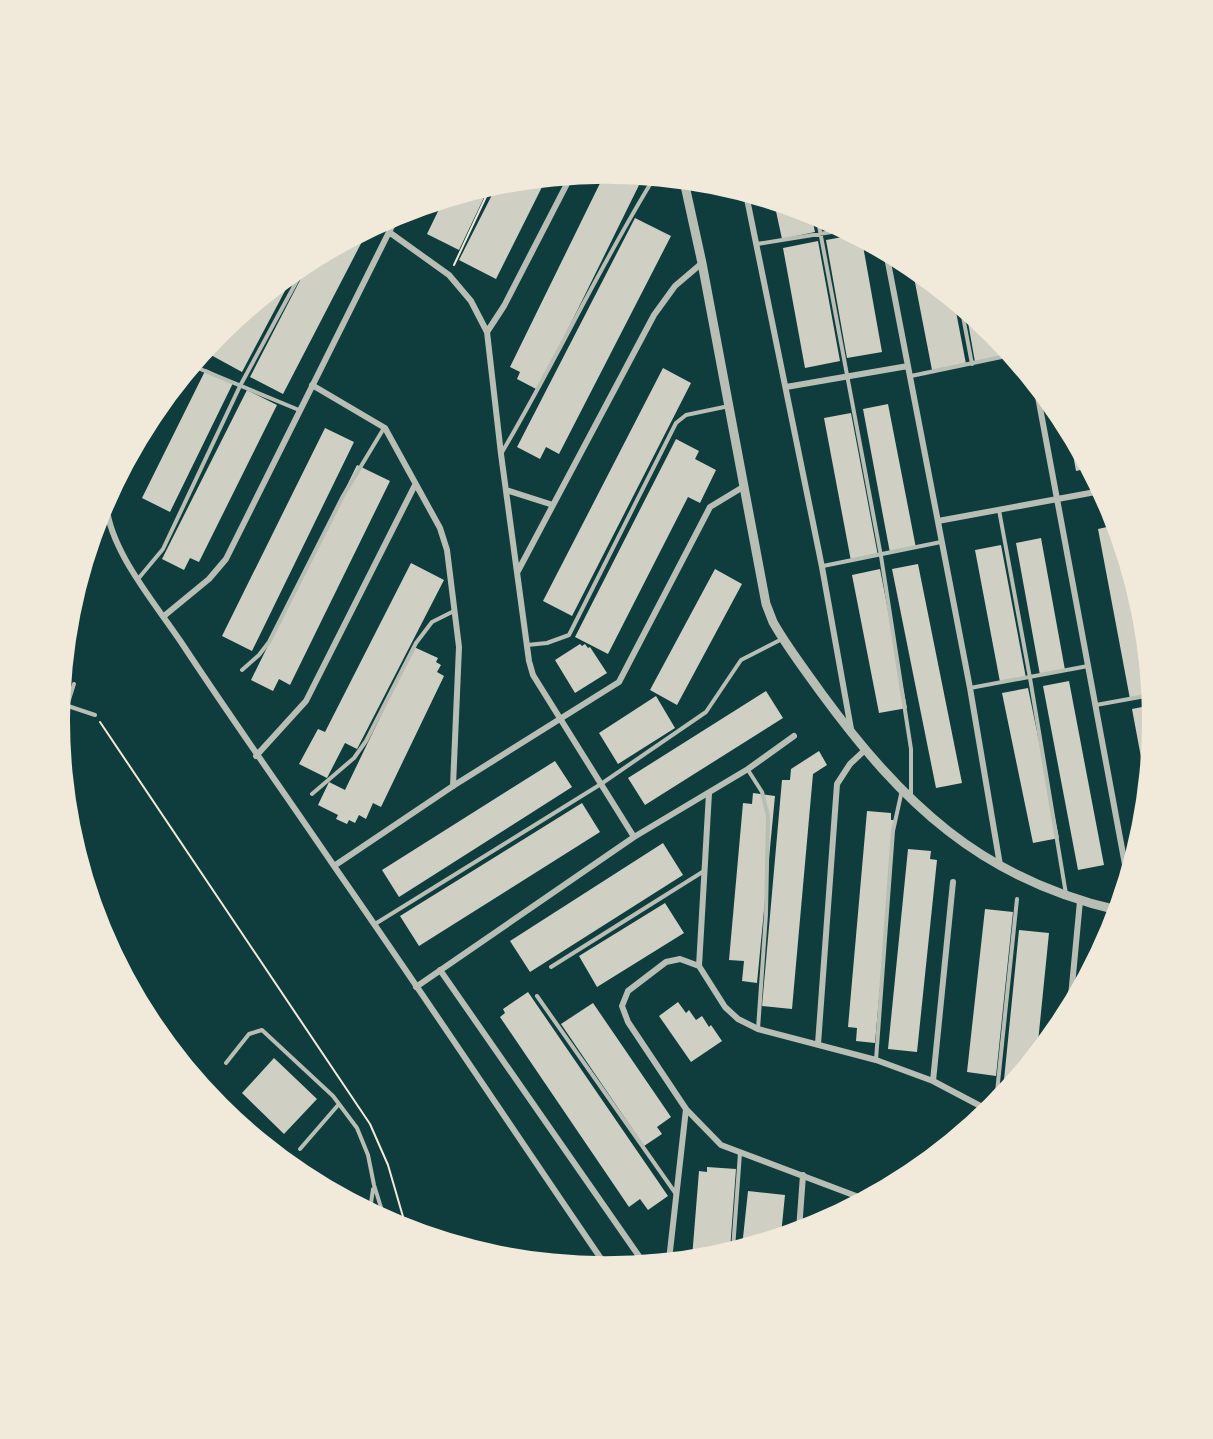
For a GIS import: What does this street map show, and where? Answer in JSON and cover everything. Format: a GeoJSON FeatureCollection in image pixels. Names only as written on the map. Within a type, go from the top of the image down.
{"type":"FeatureCollection","features":[{"type":"Feature","properties":{"kind":"street"},"geometry":{"type":"LineString","coordinates":[[487,332],[504,306],[567,185]]}},
{"type":"Feature","properties":{"kind":"street"},"geometry":{"type":"LineString","coordinates":[[686,190],[702,263],[766,604],[772,622],[852,735],[902,790],[957,840],[1001,867],[1066,896],[1108,908]]}},
{"type":"Feature","properties":{"kind":"street"},"geometry":{"type":"LineString","coordinates":[[748,203],[822,567],[852,735]]}},
{"type":"Feature","properties":{"kind":"street"},"geometry":{"type":"LineString","coordinates":[[164,616],[209,579],[226,559],[391,229]]}},
{"type":"Feature","properties":{"kind":"street"},"geometry":{"type":"LineString","coordinates":[[389,232],[449,275],[471,301],[487,332],[501,454],[533,675],[634,837]]}},
{"type":"Feature","properties":{"kind":"street"},"geometry":{"type":"LineString","coordinates":[[518,571],[654,315],[675,286],[702,263]]}},
{"type":"Feature","properties":{"kind":"street"},"geometry":{"type":"LineString","coordinates":[[888,264],[970,688],[1001,867]]}},
{"type":"Feature","properties":{"kind":"street"},"geometry":{"type":"LineString","coordinates":[[786,387],[908,366]]}},
{"type":"Feature","properties":{"kind":"street"},"geometry":{"type":"LineString","coordinates":[[312,385],[385,428],[440,528],[447,550],[459,647],[453,786]]}},
{"type":"Feature","properties":{"kind":"street"},"geometry":{"type":"LineString","coordinates":[[1039,403],[1124,859]]}},
{"type":"Feature","properties":{"kind":"street"},"geometry":{"type":"LineString","coordinates":[[256,756],[306,701],[415,485]]}},
{"type":"Feature","properties":{"kind":"street"},"geometry":{"type":"LineString","coordinates":[[334,866],[453,786],[619,682],[710,507],[743,487]]}},
{"type":"Feature","properties":{"kind":"street"},"geometry":{"type":"LineString","coordinates":[[506,490],[553,506]]}},
{"type":"Feature","properties":{"kind":"street"},"geometry":{"type":"LineString","coordinates":[[938,521],[1092,493]]}},
{"type":"Feature","properties":{"kind":"street"},"geometry":{"type":"LineString","coordinates":[[109,520],[138,579],[256,756],[374,924],[599,1256]]}},
{"type":"Feature","properties":{"kind":"street"},"geometry":{"type":"LineString","coordinates":[[417,987],[634,837],[748,769],[794,736]]}},
{"type":"Feature","properties":{"kind":"street"},"geometry":{"type":"LineString","coordinates":[[818,1044],[837,784],[850,764],[865,750]]}},
{"type":"Feature","properties":{"kind":"street"},"geometry":{"type":"LineString","coordinates":[[709,793],[699,966],[725,1006],[738,1019],[758,1029],[876,1060],[933,1081],[979,1105]]}},
{"type":"Feature","properties":{"kind":"street"},"geometry":{"type":"LineString","coordinates":[[933,1081],[953,882]]}},
{"type":"Feature","properties":{"kind":"street"},"geometry":{"type":"LineString","coordinates":[[1072,986],[1080,901]]}},
{"type":"Feature","properties":{"kind":"street"},"geometry":{"type":"LineString","coordinates":[[699,966],[680,959],[666,962],[628,991],[622,1006],[628,1022],[686,1109],[721,1145],[854,1194]]}},
{"type":"Feature","properties":{"kind":"street"},"geometry":{"type":"LineString","coordinates":[[440,970],[639,1254]]}},
{"type":"Feature","properties":{"kind":"street"},"geometry":{"type":"LineString","coordinates":[[670,1252],[686,1109]]}},
{"type":"Feature","properties":{"kind":"street"},"geometry":{"type":"LineString","coordinates":[[800,1219],[803,1175]]}},
{"type":"Feature","properties":{"kind":"lane"},"geometry":{"type":"LineString","coordinates":[[501,454],[535,398],[624,226],[649,186]]}},
{"type":"Feature","properties":{"kind":"lane"},"geometry":{"type":"LineString","coordinates":[[819,227],[881,556],[910,749],[911,799]]}},
{"type":"Feature","properties":{"kind":"lane"},"geometry":{"type":"LineString","coordinates":[[756,244],[830,232]]}},
{"type":"Feature","properties":{"kind":"lane"},"geometry":{"type":"LineString","coordinates":[[138,579],[162,549],[240,386],[296,283]]}},
{"type":"Feature","properties":{"kind":"lane"},"geometry":{"type":"LineString","coordinates":[[963,319],[972,364]]}},
{"type":"Feature","properties":{"kind":"lane"},"geometry":{"type":"LineString","coordinates":[[910,376],[1001,357]]}},
{"type":"Feature","properties":{"kind":"lane"},"geometry":{"type":"LineString","coordinates":[[201,369],[299,410]]}},
{"type":"Feature","properties":{"kind":"lane"},"geometry":{"type":"LineString","coordinates":[[527,645],[547,644],[569,636],[676,423],[686,415],[729,405]]}},
{"type":"Feature","properties":{"kind":"lane"},"geometry":{"type":"LineString","coordinates":[[243,670],[269,642],[343,496],[385,428]]}},
{"type":"Feature","properties":{"kind":"lane"},"geometry":{"type":"LineString","coordinates":[[999,510],[1030,678],[1066,896]]}},
{"type":"Feature","properties":{"kind":"lane"},"geometry":{"type":"LineString","coordinates":[[822,567],[941,542]]}},
{"type":"Feature","properties":{"kind":"lane"},"geometry":{"type":"LineString","coordinates":[[312,794],[354,758],[366,741],[416,643],[432,622],[454,611]]}},
{"type":"Feature","properties":{"kind":"lane"},"geometry":{"type":"LineString","coordinates":[[374,924],[601,784],[706,712],[741,660],[782,639]]}},
{"type":"Feature","properties":{"kind":"lane"},"geometry":{"type":"LineString","coordinates":[[970,688],[1088,666]]}},
{"type":"Feature","properties":{"kind":"lane"},"geometry":{"type":"LineString","coordinates":[[72,692],[74,684]]}},
{"type":"Feature","properties":{"kind":"lane"},"geometry":{"type":"LineString","coordinates":[[1095,705],[1141,697]]}},
{"type":"Feature","properties":{"kind":"lane"},"geometry":{"type":"LineString","coordinates":[[71,707],[95,715]]}},
{"type":"Feature","properties":{"kind":"lane"},"geometry":{"type":"LineString","coordinates":[[748,769],[762,792],[768,816],[766,914],[758,1029]]}},
{"type":"Feature","properties":{"kind":"lane"},"geometry":{"type":"LineString","coordinates":[[876,1060],[893,831],[902,790]]}},
{"type":"Feature","properties":{"kind":"lane"},"geometry":{"type":"LineString","coordinates":[[551,968],[704,871]]}},
{"type":"Feature","properties":{"kind":"lane"},"geometry":{"type":"LineString","coordinates":[[998,1086],[1017,899]]}},
{"type":"Feature","properties":{"kind":"lane"},"geometry":{"type":"LineString","coordinates":[[537,996],[676,1195]]}},
{"type":"Feature","properties":{"kind":"lane"},"geometry":{"type":"LineString","coordinates":[[226,1063],[249,1034],[262,1030],[339,1104],[357,1128],[368,1155],[380,1205]]}},
{"type":"Feature","properties":{"kind":"lane"},"geometry":{"type":"LineString","coordinates":[[300,1149],[339,1104]]}},
{"type":"Feature","properties":{"kind":"lane"},"geometry":{"type":"LineString","coordinates":[[734,1240],[740,1152]]}},
{"type":"Feature","properties":{"kind":"lane"},"geometry":{"type":"LineString","coordinates":[[371,1201],[374,1185]]}},
{"type":"Feature","properties":{"kind":"path"},"geometry":{"type":"LineString","coordinates":[[449,275],[485,198]]}},
{"type":"Feature","properties":{"kind":"path"},"geometry":{"type":"LineString","coordinates":[[95,715],[370,1124],[388,1165],[403,1216]]}},
{"type":"Feature","properties":{"kind":"building"},"geometry":{"type":"Polygon","coordinates":[[[600,184],[639,185],[538,390],[517,379],[520,372],[510,367],[600,184]]]}},
{"type":"Feature","properties":{"kind":"building"},"geometry":{"type":"Polygon","coordinates":[[[542,188],[496,279],[459,260],[491,197],[542,188]]]}},
{"type":"Feature","properties":{"kind":"building"},"geometry":{"type":"Polygon","coordinates":[[[484,198],[459,250],[427,234],[438,211],[484,198]]]}},
{"type":"Feature","properties":{"kind":"building"},"geometry":{"type":"Polygon","coordinates":[[[776,211],[813,225],[815,232],[782,239],[776,211]]]}},
{"type":"Feature","properties":{"kind":"building"},"geometry":{"type":"Polygon","coordinates":[[[635,218],[671,236],[559,454],[546,447],[540,459],[517,447],[635,218]]]}},
{"type":"Feature","properties":{"kind":"building"},"geometry":{"type":"Polygon","coordinates":[[[841,237],[864,250],[882,352],[847,358],[826,240],[841,237]]]}},
{"type":"Feature","properties":{"kind":"building"},"geometry":{"type":"Polygon","coordinates":[[[818,241],[840,361],[805,368],[783,248],[818,241]]]}},
{"type":"Feature","properties":{"kind":"building"},"geometry":{"type":"Polygon","coordinates":[[[361,243],[283,394],[250,377],[300,280],[361,243]]]}},
{"type":"Feature","properties":{"kind":"building"},"geometry":{"type":"Polygon","coordinates":[[[915,281],[956,314],[966,364],[932,370],[915,281]]]}},
{"type":"Feature","properties":{"kind":"building"},"geometry":{"type":"Polygon","coordinates":[[[285,290],[242,372],[213,356],[227,340],[285,290]]]}},
{"type":"Feature","properties":{"kind":"building"},"geometry":{"type":"Polygon","coordinates":[[[968,324],[1001,357],[975,362],[968,324]]]}},
{"type":"Feature","properties":{"kind":"building"},"geometry":{"type":"Polygon","coordinates":[[[663,368],[691,383],[572,616],[543,601],[663,368]]]}},
{"type":"Feature","properties":{"kind":"building"},"geometry":{"type":"Polygon","coordinates":[[[206,369],[233,383],[170,512],[142,498],[206,369]]]}},
{"type":"Feature","properties":{"kind":"building"},"geometry":{"type":"Polygon","coordinates":[[[247,390],[277,405],[199,562],[190,558],[184,570],[162,559],[247,390]]]}},
{"type":"Feature","properties":{"kind":"building"},"geometry":{"type":"Polygon","coordinates":[[[888,404],[916,548],[890,553],[863,409],[888,404]]]}},
{"type":"Feature","properties":{"kind":"building"},"geometry":{"type":"Polygon","coordinates":[[[851,413],[878,556],[851,561],[824,418],[851,413]]]}},
{"type":"Feature","properties":{"kind":"building"},"geometry":{"type":"Polygon","coordinates":[[[325,428],[354,442],[252,651],[222,636],[325,428]]]}},
{"type":"Feature","properties":{"kind":"building"},"geometry":{"type":"Polygon","coordinates":[[[676,439],[699,451],[695,459],[716,470],[700,503],[688,497],[608,654],[575,637],[676,439]]]}},
{"type":"Feature","properties":{"kind":"building"},"geometry":{"type":"Polygon","coordinates":[[[1073,456],[1081,470],[1076,471],[1073,456]]]}},
{"type":"Feature","properties":{"kind":"building"},"geometry":{"type":"Polygon","coordinates":[[[357,465],[390,481],[290,685],[279,679],[273,691],[251,680],[357,465]]]}},
{"type":"Feature","properties":{"kind":"building"},"geometry":{"type":"Polygon","coordinates":[[[1107,527],[1132,615],[1138,650],[1141,696],[1130,699],[1098,529],[1107,527]]]}},
{"type":"Feature","properties":{"kind":"building"},"geometry":{"type":"Polygon","coordinates":[[[1041,538],[1065,670],[1040,675],[1016,543],[1041,538]]]}},
{"type":"Feature","properties":{"kind":"building"},"geometry":{"type":"Polygon","coordinates":[[[1001,545],[1026,678],[1000,682],[975,550],[1001,545]]]}},
{"type":"Feature","properties":{"kind":"building"},"geometry":{"type":"Polygon","coordinates":[[[411,563],[444,580],[357,749],[345,743],[327,778],[299,764],[318,729],[325,732],[411,563]]]}},
{"type":"Feature","properties":{"kind":"building"},"geometry":{"type":"Polygon","coordinates":[[[918,564],[962,783],[936,788],[892,569],[918,564]]]}},
{"type":"Feature","properties":{"kind":"building"},"geometry":{"type":"Polygon","coordinates":[[[715,569],[742,584],[677,705],[650,690],[715,569]]]}},
{"type":"Feature","properties":{"kind":"building"},"geometry":{"type":"Polygon","coordinates":[[[880,569],[907,708],[879,713],[852,575],[880,569]]]}},
{"type":"Feature","properties":{"kind":"building"},"geometry":{"type":"Polygon","coordinates":[[[580,644],[590,647],[607,673],[575,693],[555,660],[580,644]]]}},
{"type":"Feature","properties":{"kind":"building"},"geometry":{"type":"Polygon","coordinates":[[[414,647],[438,658],[436,662],[441,665],[437,672],[444,676],[381,807],[373,803],[366,819],[359,815],[355,823],[349,820],[347,824],[336,819],[338,815],[318,805],[329,782],[345,790],[414,647]]]}},
{"type":"Feature","properties":{"kind":"building"},"geometry":{"type":"Polygon","coordinates":[[[1069,681],[1104,865],[1078,870],[1043,686],[1069,681]]]}},
{"type":"Feature","properties":{"kind":"building"},"geometry":{"type":"Polygon","coordinates":[[[1028,688],[1059,838],[1033,843],[1002,693],[1028,688]]]}},
{"type":"Feature","properties":{"kind":"building"},"geometry":{"type":"Polygon","coordinates":[[[766,691],[783,718],[645,805],[628,778],[766,691]]]}},
{"type":"Feature","properties":{"kind":"building"},"geometry":{"type":"Polygon","coordinates":[[[656,696],[675,728],[618,764],[599,733],[656,696]]]}},
{"type":"Feature","properties":{"kind":"building"},"geometry":{"type":"Polygon","coordinates":[[[1142,707],[1141,757],[1132,709],[1142,707]]]}},
{"type":"Feature","properties":{"kind":"building"},"geometry":{"type":"Polygon","coordinates":[[[819,751],[827,765],[813,774],[792,1009],[762,1006],[782,780],[790,780],[791,769],[819,751]]]}},
{"type":"Feature","properties":{"kind":"building"},"geometry":{"type":"Polygon","coordinates":[[[555,761],[572,787],[399,897],[382,870],[555,761]]]}},
{"type":"Feature","properties":{"kind":"building"},"geometry":{"type":"Polygon","coordinates":[[[753,793],[775,796],[757,983],[742,981],[744,961],[729,960],[743,803],[752,804],[753,793]]]}},
{"type":"Feature","properties":{"kind":"building"},"geometry":{"type":"Polygon","coordinates":[[[582,803],[600,832],[419,946],[400,916],[582,803]]]}},
{"type":"Feature","properties":{"kind":"building"},"geometry":{"type":"Polygon","coordinates":[[[867,811],[891,813],[891,820],[895,820],[875,1043],[856,1041],[857,1028],[848,1027],[867,811]]]}},
{"type":"Feature","properties":{"kind":"building"},"geometry":{"type":"Polygon","coordinates":[[[663,843],[683,875],[530,972],[510,941],[663,843]]]}},
{"type":"Feature","properties":{"kind":"building"},"geometry":{"type":"Polygon","coordinates":[[[908,849],[931,851],[930,859],[937,860],[917,1052],[888,1049],[908,849]]]}},
{"type":"Feature","properties":{"kind":"building"},"geometry":{"type":"Polygon","coordinates":[[[665,903],[684,933],[597,987],[579,956],[665,903]]]}},
{"type":"Feature","properties":{"kind":"building"},"geometry":{"type":"Polygon","coordinates":[[[985,909],[1013,912],[996,1076],[967,1072],[985,909]]]}},
{"type":"Feature","properties":{"kind":"building"},"geometry":{"type":"Polygon","coordinates":[[[1019,930],[1049,933],[1039,1036],[1004,1078],[1019,930]]]}},
{"type":"Feature","properties":{"kind":"building"},"geometry":{"type":"Polygon","coordinates":[[[528,992],[668,1196],[648,1210],[640,1199],[629,1207],[500,1017],[505,1013],[503,1009],[528,992]]]}},
{"type":"Feature","properties":{"kind":"building"},"geometry":{"type":"Polygon","coordinates":[[[678,1002],[686,1013],[689,1010],[696,1020],[702,1016],[722,1041],[691,1062],[659,1016],[678,1002]]]}},
{"type":"Feature","properties":{"kind":"building"},"geometry":{"type":"Polygon","coordinates":[[[593,1003],[671,1117],[657,1127],[662,1134],[644,1146],[561,1024],[593,1003]]]}},
{"type":"Feature","properties":{"kind":"building"},"geometry":{"type":"Polygon","coordinates":[[[274,1058],[317,1099],[284,1134],[242,1093],[274,1058]]]}},
{"type":"Feature","properties":{"kind":"building"},"geometry":{"type":"Polygon","coordinates":[[[707,1167],[736,1169],[731,1240],[693,1248],[699,1171],[707,1172],[707,1167]]]}},
{"type":"Feature","properties":{"kind":"building"},"geometry":{"type":"Polygon","coordinates":[[[748,1191],[785,1195],[782,1226],[743,1237],[748,1191]]]}}]}
